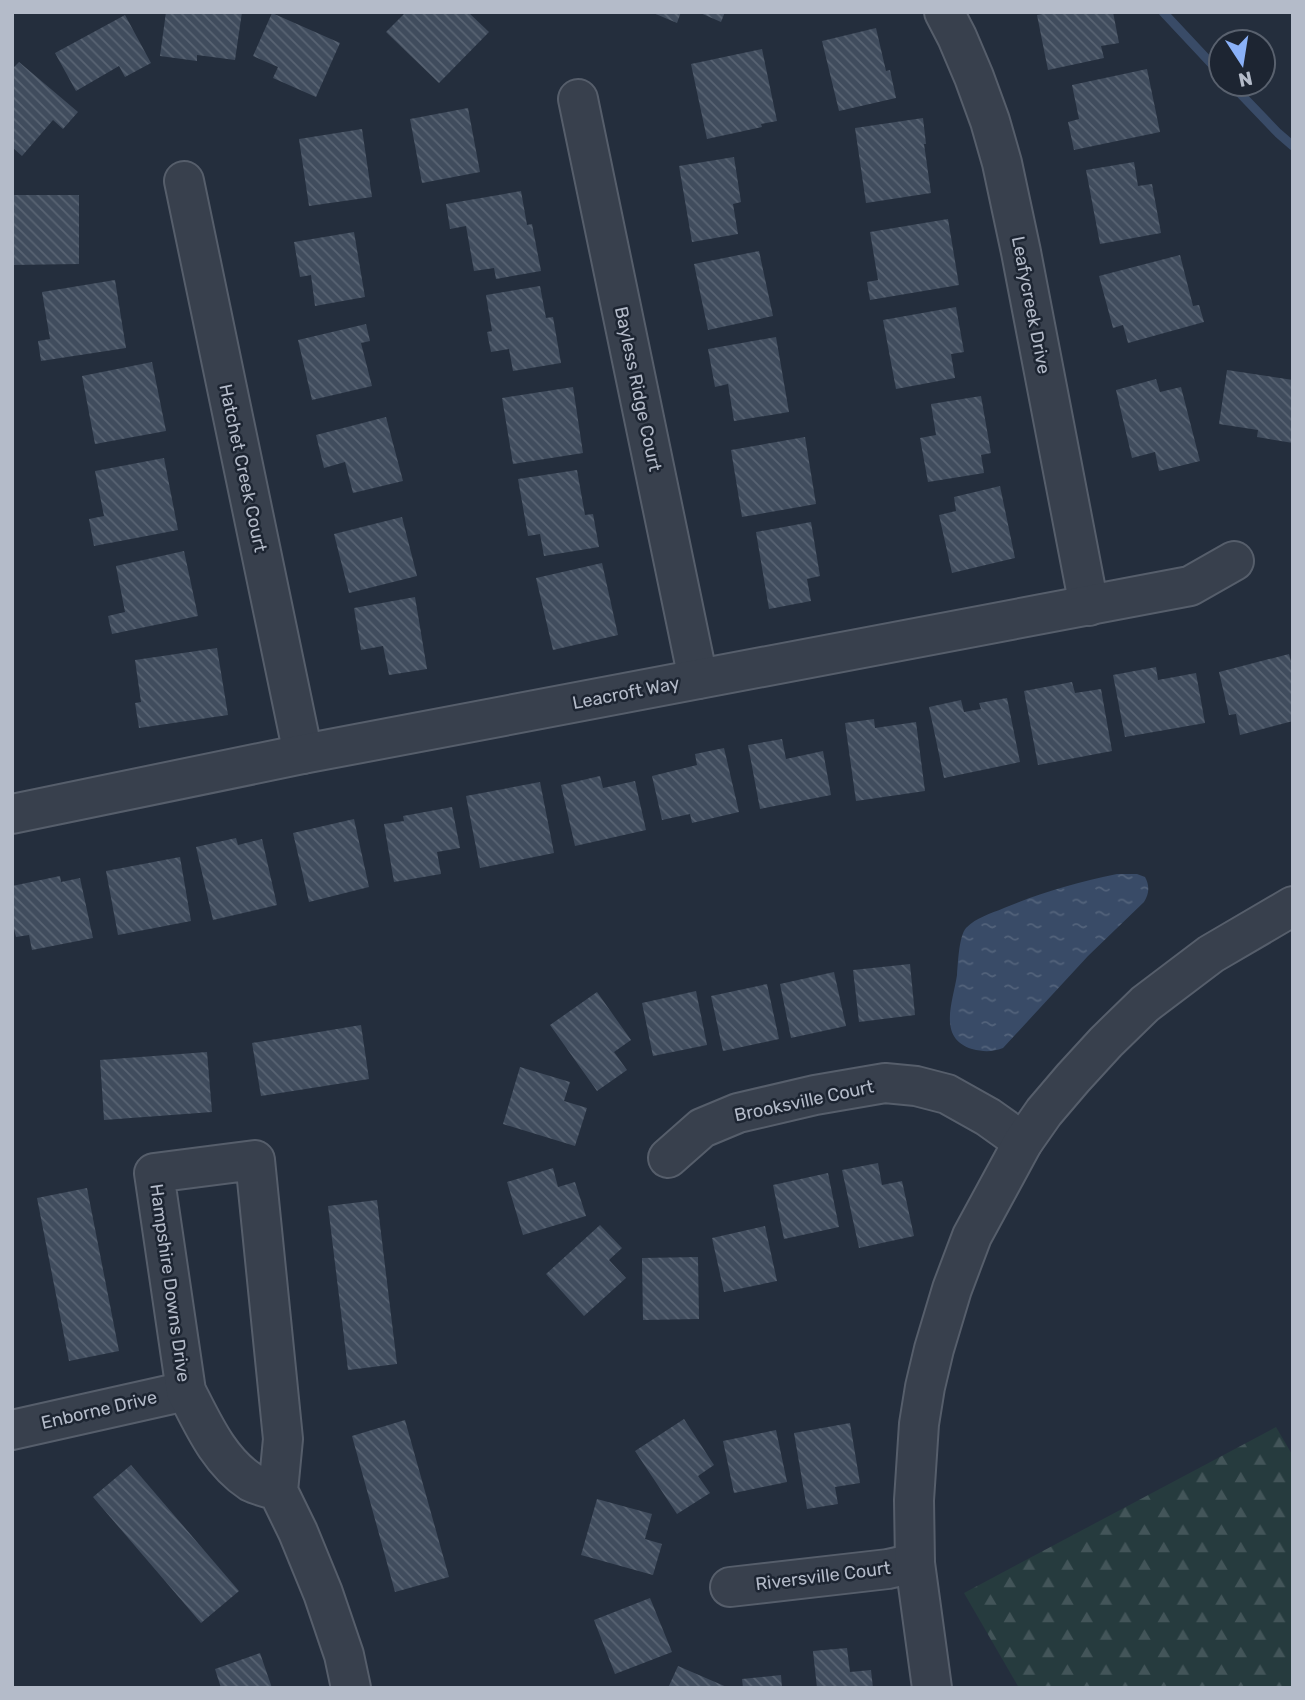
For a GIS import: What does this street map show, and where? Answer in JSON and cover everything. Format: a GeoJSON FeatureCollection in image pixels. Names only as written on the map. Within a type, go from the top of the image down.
{"type":"FeatureCollection","features":[{"type":"Feature","properties":{"kind":"street","name":"Leafycreek Drive"},"geometry":{"type":"LineString","coordinates":[[944,12],[974,78],[1002,163],[1089,606]]}},
{"type":"Feature","properties":{"kind":"street","name":"Bayless Ridge Court"},"geometry":{"type":"LineString","coordinates":[[579,99],[698,680]]}},
{"type":"Feature","properties":{"kind":"street","name":"Hatchet Creek Court"},"geometry":{"type":"LineString","coordinates":[[184,181],[303,754]]}},
{"type":"Feature","properties":{"kind":"street","name":"Leacroft Way"},"geometry":{"type":"LineString","coordinates":[[12,814],[303,754],[1190,586],[1234,561]]}},
{"type":"Feature","properties":{"kind":"street"},"geometry":{"type":"LineString","coordinates":[[932,1688],[915,1563],[919,1424],[934,1349],[972,1236],[1023,1142],[1073,1078],[1106,1042],[1145,1004],[1211,954],[1293,906]]}},
{"type":"Feature","properties":{"kind":"street","name":"Brooksville Court"},"geometry":{"type":"LineString","coordinates":[[668,1158],[702,1128],[738,1112],[885,1083],[916,1086],[947,1094],[988,1117],[1023,1142]]}},
{"type":"Feature","properties":{"kind":"street","name":"Hampshire Downs Drive"},"geometry":{"type":"LineString","coordinates":[[255,1160],[284,1439],[278,1491],[254,1483],[235,1469],[214,1443],[186,1391],[154,1173],[255,1160]]}},
{"type":"Feature","properties":{"kind":"street","name":"Enborne Drive"},"geometry":{"type":"LineString","coordinates":[[12,1430],[186,1391]]}},
{"type":"Feature","properties":{"kind":"street"},"geometry":{"type":"LineString","coordinates":[[278,1491],[323,1593],[344,1655],[351,1688]]}},
{"type":"Feature","properties":{"kind":"street","name":"Riversville Court"},"geometry":{"type":"LineString","coordinates":[[730,1587],[888,1569],[915,1563]]}},
{"type":"Feature","properties":{"kind":"green space"},"geometry":{"type":"Polygon","coordinates":[[[1276,1427],[1293,1456],[1293,1688],[1019,1688],[964,1593],[1276,1427]]]}},
{"type":"Feature","properties":{"kind":"water"},"geometry":{"type":"Polygon","coordinates":[[[1117,874],[1137,874],[1145,877],[1148,890],[1144,902],[1088,956],[1003,1048],[980,1051],[961,1044],[954,1037],[950,1018],[960,943],[966,928],[984,916],[1031,897],[1117,874]]]}},
{"type":"Feature","properties":{"kind":"building"},"geometry":{"type":"Polygon","coordinates":[[[166,12],[242,12],[235,60],[197,55],[197,61],[160,56],[166,12]]]}},
{"type":"Feature","properties":{"kind":"building"},"geometry":{"type":"Polygon","coordinates":[[[406,12],[468,12],[489,32],[439,83],[386,32],[406,12]]]}},
{"type":"Feature","properties":{"kind":"building"},"geometry":{"type":"Polygon","coordinates":[[[651,12],[681,12],[677,23],[651,12]]]}},
{"type":"Feature","properties":{"kind":"building"},"geometry":{"type":"Polygon","coordinates":[[[698,12],[725,12],[721,22],[698,12]]]}},
{"type":"Feature","properties":{"kind":"building"},"geometry":{"type":"Polygon","coordinates":[[[1052,12],[1113,12],[1119,43],[1101,46],[1104,58],[1048,70],[1037,15],[1052,12]]]}},
{"type":"Feature","properties":{"kind":"building"},"geometry":{"type":"Polygon","coordinates":[[[272,13],[340,43],[316,97],[273,78],[278,67],[253,56],[272,13]]]}},
{"type":"Feature","properties":{"kind":"building"},"geometry":{"type":"Polygon","coordinates":[[[125,15],[151,63],[125,77],[119,66],[76,91],[55,53],[125,15]]]}},
{"type":"Feature","properties":{"kind":"building"},"geometry":{"type":"Polygon","coordinates":[[[876,28],[886,71],[890,70],[896,98],[839,111],[822,41],[876,28]]]}},
{"type":"Feature","properties":{"kind":"building"},"geometry":{"type":"Polygon","coordinates":[[[762,49],[777,121],[707,139],[691,64],[762,49]]]}},
{"type":"Feature","properties":{"kind":"building"},"geometry":{"type":"Polygon","coordinates":[[[19,62],[78,112],[63,129],[53,120],[22,156],[12,147],[12,69],[19,62]]]}},
{"type":"Feature","properties":{"kind":"building"},"geometry":{"type":"Polygon","coordinates":[[[1147,69],[1160,132],[1074,150],[1068,122],[1079,119],[1072,85],[1147,69]]]}},
{"type":"Feature","properties":{"kind":"building"},"geometry":{"type":"Polygon","coordinates":[[[468,108],[480,172],[422,183],[410,119],[468,108]]]}},
{"type":"Feature","properties":{"kind":"building"},"geometry":{"type":"Polygon","coordinates":[[[923,118],[931,193],[866,203],[855,128],[923,118]]]}},
{"type":"Feature","properties":{"kind":"building"},"geometry":{"type":"Polygon","coordinates":[[[362,129],[372,197],[309,206],[299,139],[362,129]]]}},
{"type":"Feature","properties":{"kind":"building"},"geometry":{"type":"Polygon","coordinates":[[[734,157],[741,202],[733,204],[738,234],[692,242],[679,166],[734,157]]]}},
{"type":"Feature","properties":{"kind":"building"},"geometry":{"type":"Polygon","coordinates":[[[1134,162],[1138,186],[1152,184],[1161,233],[1100,244],[1086,170],[1134,162]]]}},
{"type":"Feature","properties":{"kind":"building"},"geometry":{"type":"Polygon","coordinates":[[[521,191],[527,225],[532,224],[541,271],[496,279],[494,268],[474,271],[466,226],[450,229],[446,204],[521,191]]]}},
{"type":"Feature","properties":{"kind":"building"},"geometry":{"type":"Polygon","coordinates":[[[12,195],[79,195],[79,264],[12,265],[12,195]]]}},
{"type":"Feature","properties":{"kind":"building"},"geometry":{"type":"Polygon","coordinates":[[[948,219],[959,285],[870,300],[867,282],[878,280],[870,232],[948,219]]]}},
{"type":"Feature","properties":{"kind":"building"},"geometry":{"type":"Polygon","coordinates":[[[354,232],[365,297],[315,306],[311,275],[300,277],[294,242],[354,232]]]}},
{"type":"Feature","properties":{"kind":"building"},"geometry":{"type":"Polygon","coordinates":[[[759,251],[773,316],[708,330],[694,264],[759,251]]]}},
{"type":"Feature","properties":{"kind":"building"},"geometry":{"type":"Polygon","coordinates":[[[1180,255],[1193,306],[1199,305],[1204,322],[1128,343],[1123,325],[1113,328],[1099,276],[1180,255]]]}},
{"type":"Feature","properties":{"kind":"building"},"geometry":{"type":"Polygon","coordinates":[[[115,280],[126,348],[41,361],[38,341],[50,339],[42,292],[115,280]]]}},
{"type":"Feature","properties":{"kind":"building"},"geometry":{"type":"Polygon","coordinates":[[[540,286],[546,318],[553,317],[561,363],[513,371],[509,349],[491,352],[487,332],[492,331],[486,295],[540,286]]]}},
{"type":"Feature","properties":{"kind":"building"},"geometry":{"type":"Polygon","coordinates":[[[956,307],[964,352],[951,354],[955,378],[896,389],[883,320],[956,307]]]}},
{"type":"Feature","properties":{"kind":"building"},"geometry":{"type":"Polygon","coordinates":[[[366,324],[370,341],[361,343],[372,386],[312,400],[298,340],[366,324]]]}},
{"type":"Feature","properties":{"kind":"building"},"geometry":{"type":"Polygon","coordinates":[[[776,337],[789,412],[734,421],[728,384],[715,387],[708,349],[776,337]]]}},
{"type":"Feature","properties":{"kind":"building"},"geometry":{"type":"Polygon","coordinates":[[[152,362],[166,431],[95,444],[82,376],[152,362]]]}},
{"type":"Feature","properties":{"kind":"building"},"geometry":{"type":"Polygon","coordinates":[[[1227,370],[1293,380],[1293,443],[1257,437],[1258,430],[1219,424],[1227,370]]]}},
{"type":"Feature","properties":{"kind":"building"},"geometry":{"type":"Polygon","coordinates":[[[1156,379],[1160,392],[1181,387],[1200,461],[1159,471],[1155,452],[1132,458],[1116,390],[1156,379]]]}},
{"type":"Feature","properties":{"kind":"building"},"geometry":{"type":"Polygon","coordinates":[[[573,387],[583,453],[513,464],[502,398],[573,387]]]}},
{"type":"Feature","properties":{"kind":"building"},"geometry":{"type":"Polygon","coordinates":[[[981,396],[991,453],[981,455],[984,473],[928,482],[920,438],[936,435],[931,404],[981,396]]]}},
{"type":"Feature","properties":{"kind":"building"},"geometry":{"type":"Polygon","coordinates":[[[386,417],[403,481],[353,493],[345,462],[324,468],[316,435],[386,417]]]}},
{"type":"Feature","properties":{"kind":"building"},"geometry":{"type":"Polygon","coordinates":[[[805,437],[816,504],[742,517],[731,450],[805,437]]]}},
{"type":"Feature","properties":{"kind":"building"},"geometry":{"type":"Polygon","coordinates":[[[164,458],[178,530],[94,546],[89,519],[104,516],[95,471],[164,458]]]}},
{"type":"Feature","properties":{"kind":"building"},"geometry":{"type":"Polygon","coordinates":[[[577,470],[585,515],[593,514],[599,547],[544,556],[540,534],[528,536],[518,479],[577,470]]]}},
{"type":"Feature","properties":{"kind":"building"},"geometry":{"type":"Polygon","coordinates":[[[1000,486],[1015,558],[952,573],[939,515],[956,511],[954,497],[1000,486]]]}},
{"type":"Feature","properties":{"kind":"building"},"geometry":{"type":"Polygon","coordinates":[[[402,517],[417,576],[349,593],[334,534],[402,517]]]}},
{"type":"Feature","properties":{"kind":"building"},"geometry":{"type":"Polygon","coordinates":[[[811,522],[820,576],[807,579],[811,601],[769,609],[756,532],[811,522]]]}},
{"type":"Feature","properties":{"kind":"building"},"geometry":{"type":"Polygon","coordinates":[[[184,551],[198,616],[112,634],[108,616],[125,612],[116,566],[184,551]]]}},
{"type":"Feature","properties":{"kind":"building"},"geometry":{"type":"Polygon","coordinates":[[[602,563],[618,635],[553,650],[536,578],[602,563]]]}},
{"type":"Feature","properties":{"kind":"building"},"geometry":{"type":"Polygon","coordinates":[[[415,597],[427,669],[389,675],[383,646],[361,650],[354,608],[415,597]]]}},
{"type":"Feature","properties":{"kind":"building"},"geometry":{"type":"Polygon","coordinates":[[[217,648],[228,715],[139,728],[135,703],[141,702],[135,660],[217,648]]]}},
{"type":"Feature","properties":{"kind":"building"},"geometry":{"type":"Polygon","coordinates":[[[1289,654],[1293,669],[1293,721],[1240,735],[1236,714],[1229,715],[1219,672],[1289,654]]]}},
{"type":"Feature","properties":{"kind":"building"},"geometry":{"type":"Polygon","coordinates":[[[1156,667],[1158,680],[1196,673],[1205,723],[1125,737],[1113,675],[1156,667]]]}},
{"type":"Feature","properties":{"kind":"building"},"geometry":{"type":"Polygon","coordinates":[[[1072,682],[1075,693],[1101,689],[1112,751],[1038,765],[1024,691],[1072,682]]]}},
{"type":"Feature","properties":{"kind":"building"},"geometry":{"type":"Polygon","coordinates":[[[1007,698],[1020,762],[944,778],[929,707],[961,700],[964,712],[981,709],[979,703],[1007,698]]]}},
{"type":"Feature","properties":{"kind":"building"},"geometry":{"type":"Polygon","coordinates":[[[874,719],[875,728],[916,722],[925,791],[856,801],[845,723],[874,719]]]}},
{"type":"Feature","properties":{"kind":"building"},"geometry":{"type":"Polygon","coordinates":[[[782,739],[786,759],[823,751],[831,795],[760,809],[748,745],[782,739]]]}},
{"type":"Feature","properties":{"kind":"building"},"geometry":{"type":"Polygon","coordinates":[[[724,748],[739,812],[692,823],[690,814],[662,820],[652,776],[697,765],[695,754],[724,748]]]}},
{"type":"Feature","properties":{"kind":"building"},"geometry":{"type":"Polygon","coordinates":[[[600,776],[603,788],[635,781],[646,830],[575,846],[561,785],[600,776]]]}},
{"type":"Feature","properties":{"kind":"building"},"geometry":{"type":"Polygon","coordinates":[[[540,782],[554,853],[480,868],[466,796],[540,782]]]}},
{"type":"Feature","properties":{"kind":"building"},"geometry":{"type":"Polygon","coordinates":[[[452,807],[460,848],[437,852],[441,874],[394,882],[384,824],[404,821],[403,816],[452,807]]]}},
{"type":"Feature","properties":{"kind":"building"},"geometry":{"type":"Polygon","coordinates":[[[354,819],[369,887],[309,902],[293,833],[354,819]]]}},
{"type":"Feature","properties":{"kind":"building"},"geometry":{"type":"Polygon","coordinates":[[[236,838],[238,845],[262,839],[277,905],[213,920],[196,847],[236,838]]]}},
{"type":"Feature","properties":{"kind":"building"},"geometry":{"type":"Polygon","coordinates":[[[180,857],[191,921],[118,935],[106,871],[180,857]]]}},
{"type":"Feature","properties":{"kind":"building"},"geometry":{"type":"Polygon","coordinates":[[[60,876],[61,882],[80,878],[93,938],[32,950],[29,935],[16,937],[12,921],[12,886],[60,876]]]}},
{"type":"Feature","properties":{"kind":"building"},"geometry":{"type":"Polygon","coordinates":[[[910,964],[915,1015],[859,1022],[853,970],[910,964]]]}},
{"type":"Feature","properties":{"kind":"building"},"geometry":{"type":"Polygon","coordinates":[[[834,972],[846,1026],[791,1038],[780,984],[834,972]]]}},
{"type":"Feature","properties":{"kind":"building"},"geometry":{"type":"Polygon","coordinates":[[[767,984],[779,1039],[723,1051],[711,996],[767,984]]]}},
{"type":"Feature","properties":{"kind":"building"},"geometry":{"type":"Polygon","coordinates":[[[696,991],[707,1045],[653,1056],[642,1003],[696,991]]]}},
{"type":"Feature","properties":{"kind":"building"},"geometry":{"type":"Polygon","coordinates":[[[597,992],[631,1040],[614,1052],[627,1070],[597,1091],[550,1025],[597,992]]]}},
{"type":"Feature","properties":{"kind":"building"},"geometry":{"type":"Polygon","coordinates":[[[361,1025],[369,1079],[261,1096],[252,1043],[361,1025]]]}},
{"type":"Feature","properties":{"kind":"building"},"geometry":{"type":"Polygon","coordinates":[[[207,1052],[212,1112],[104,1120],[100,1060],[207,1052]]]}},
{"type":"Feature","properties":{"kind":"building"},"geometry":{"type":"Polygon","coordinates":[[[520,1067],[570,1082],[564,1101],[587,1108],[575,1146],[503,1124],[520,1067]]]}},
{"type":"Feature","properties":{"kind":"building"},"geometry":{"type":"Polygon","coordinates":[[[878,1163],[882,1185],[902,1181],[914,1236],[859,1248],[842,1170],[878,1163]]]}},
{"type":"Feature","properties":{"kind":"building"},"geometry":{"type":"Polygon","coordinates":[[[553,1168],[558,1187],[575,1182],[586,1216],[523,1235],[507,1182],[553,1168]]]}},
{"type":"Feature","properties":{"kind":"building"},"geometry":{"type":"Polygon","coordinates":[[[828,1173],[839,1227],[784,1239],[773,1185],[828,1173]]]}},
{"type":"Feature","properties":{"kind":"building"},"geometry":{"type":"Polygon","coordinates":[[[87,1188],[119,1351],[69,1361],[37,1198],[87,1188]]]}},
{"type":"Feature","properties":{"kind":"building"},"geometry":{"type":"Polygon","coordinates":[[[377,1200],[397,1364],[348,1370],[328,1206],[377,1200]]]}},
{"type":"Feature","properties":{"kind":"building"},"geometry":{"type":"Polygon","coordinates":[[[600,1225],[622,1248],[609,1260],[626,1278],[584,1316],[546,1274],[600,1225]]]}},
{"type":"Feature","properties":{"kind":"building"},"geometry":{"type":"Polygon","coordinates":[[[765,1226],[777,1281],[724,1292],[712,1238],[765,1226]]]}},
{"type":"Feature","properties":{"kind":"building"},"geometry":{"type":"Polygon","coordinates":[[[698,1257],[699,1319],[643,1320],[642,1258],[698,1257]]]}},
{"type":"Feature","properties":{"kind":"building"},"geometry":{"type":"Polygon","coordinates":[[[684,1419],[714,1465],[698,1476],[710,1493],[677,1514],[635,1451],[684,1419]]]}},
{"type":"Feature","properties":{"kind":"building"},"geometry":{"type":"Polygon","coordinates":[[[405,1420],[449,1577],[395,1592],[352,1436],[405,1420]]]}},
{"type":"Feature","properties":{"kind":"building"},"geometry":{"type":"Polygon","coordinates":[[[850,1423],[860,1483],[835,1487],[838,1504],[807,1509],[794,1433],[850,1423]]]}},
{"type":"Feature","properties":{"kind":"building"},"geometry":{"type":"Polygon","coordinates":[[[776,1430],[787,1482],[734,1493],[723,1441],[776,1430]]]}},
{"type":"Feature","properties":{"kind":"building"},"geometry":{"type":"Polygon","coordinates":[[[131,1465],[239,1591],[201,1623],[93,1497],[131,1465]]]}},
{"type":"Feature","properties":{"kind":"building"},"geometry":{"type":"Polygon","coordinates":[[[597,1499],[652,1514],[645,1539],[662,1544],[653,1575],[581,1555],[597,1499]]]}},
{"type":"Feature","properties":{"kind":"building"},"geometry":{"type":"Polygon","coordinates":[[[650,1598],[672,1652],[615,1674],[594,1620],[650,1598]]]}},
{"type":"Feature","properties":{"kind":"building"},"geometry":{"type":"Polygon","coordinates":[[[847,1648],[850,1672],[871,1670],[873,1688],[817,1688],[813,1651],[847,1648]]]}},
{"type":"Feature","properties":{"kind":"building"},"geometry":{"type":"Polygon","coordinates":[[[260,1653],[272,1688],[221,1688],[215,1669],[260,1653]]]}},
{"type":"Feature","properties":{"kind":"building"},"geometry":{"type":"Polygon","coordinates":[[[678,1666],[729,1688],[668,1688],[678,1666]]]}},
{"type":"Feature","properties":{"kind":"building"},"geometry":{"type":"Polygon","coordinates":[[[781,1675],[782,1688],[743,1688],[742,1679],[781,1675]]]}},
{"type":"Feature","properties":{"kind":"waterway"},"geometry":{"type":"LineString","coordinates":[[1163,12],[1207,59]]}},
{"type":"Feature","properties":{"kind":"waterway"},"geometry":{"type":"LineString","coordinates":[[1244,98],[1293,146]]}}]}
